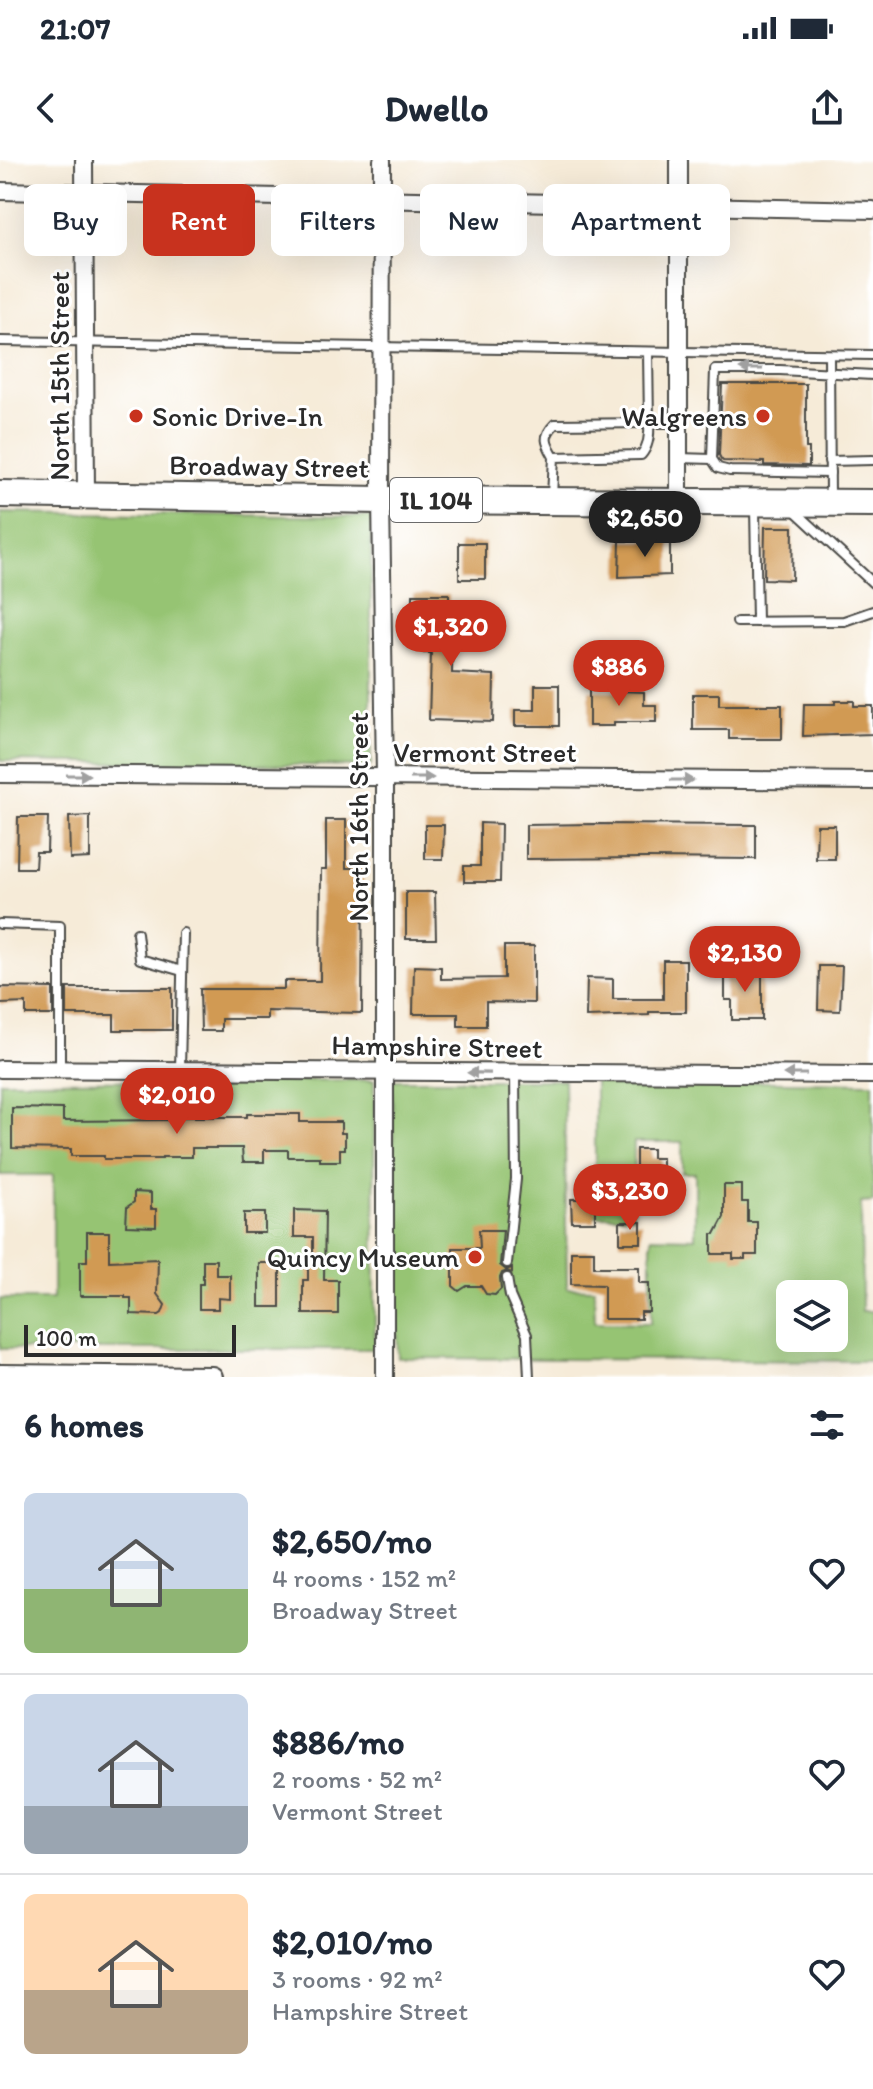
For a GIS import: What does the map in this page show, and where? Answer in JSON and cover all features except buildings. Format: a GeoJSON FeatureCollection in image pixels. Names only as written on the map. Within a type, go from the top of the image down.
{"type":"FeatureCollection","features":[{"type":"Feature","properties":{"kind":"main road","name":"Broadway Street"},"geometry":{"type":"LineString","coordinates":[[0,494],[873,503]]}},
{"type":"Feature","properties":{"kind":"street","name":"North 15th Street"},"geometry":{"type":"LineString","coordinates":[[84,160],[84,184]]}},
{"type":"Feature","properties":{"kind":"street","name":"North 16th Street"},"geometry":{"type":"LineString","coordinates":[[382,160],[383,184]]}},
{"type":"Feature","properties":{"kind":"street"},"geometry":{"type":"LineString","coordinates":[[679,160],[679,184]]}},
{"type":"Feature","properties":{"kind":"street"},"geometry":{"type":"LineString","coordinates":[[0,191],[24,192]]}},
{"type":"Feature","properties":{"kind":"street"},"geometry":{"type":"LineString","coordinates":[[127,194],[271,197]]}},
{"type":"Feature","properties":{"kind":"street"},"geometry":{"type":"LineString","coordinates":[[404,200],[543,203]]}},
{"type":"Feature","properties":{"kind":"street"},"geometry":{"type":"LineString","coordinates":[[730,208],[873,210]]}},
{"type":"Feature","properties":{"kind":"street","name":"North 15th Street"},"geometry":{"type":"LineString","coordinates":[[84,256],[86,495]]}},
{"type":"Feature","properties":{"kind":"street","name":"North 16th Street"},"geometry":{"type":"LineString","coordinates":[[383,256],[385,1377]]}},
{"type":"Feature","properties":{"kind":"street"},"geometry":{"type":"LineString","coordinates":[[679,256],[679,501]]}},
{"type":"Feature","properties":{"kind":"street","name":"Vermont Street"},"geometry":{"type":"LineString","coordinates":[[0,774],[873,781]]}},
{"type":"Feature","properties":{"kind":"street","name":"Hampshire Street"},"geometry":{"type":"LineString","coordinates":[[0,1069],[873,1075]]}},
{"type":"Feature","properties":{"kind":"street"},"geometry":{"type":"LineString","coordinates":[[0,1375],[212,1377]]}},
{"type":"Feature","properties":{"kind":"lane"},"geometry":{"type":"LineString","coordinates":[[0,341],[873,355]]}},
{"type":"Feature","properties":{"kind":"lane"},"geometry":{"type":"LineString","coordinates":[[554,457],[641,455],[646,450],[649,439],[648,352]]}},
{"type":"Feature","properties":{"kind":"lane"},"geometry":{"type":"LineString","coordinates":[[715,353],[712,459],[718,468],[730,471],[830,473]]}},
{"type":"Feature","properties":{"kind":"lane"},"geometry":{"type":"LineString","coordinates":[[829,355],[830,503]]}},
{"type":"Feature","properties":{"kind":"lane"},"geometry":{"type":"LineString","coordinates":[[715,370],[873,375]]}},
{"type":"Feature","properties":{"kind":"lane"},"geometry":{"type":"LineString","coordinates":[[552,501],[554,457],[546,443],[548,431],[555,424],[679,423]]}},
{"type":"Feature","properties":{"kind":"lane"},"geometry":{"type":"LineString","coordinates":[[679,458],[712,459]]}},
{"type":"Feature","properties":{"kind":"lane"},"geometry":{"type":"LineString","coordinates":[[829,461],[873,460]]}},
{"type":"Feature","properties":{"kind":"lane"},"geometry":{"type":"LineString","coordinates":[[755,502],[757,622]]}},
{"type":"Feature","properties":{"kind":"lane"},"geometry":{"type":"LineString","coordinates":[[787,503],[873,583]]}},
{"type":"Feature","properties":{"kind":"lane"},"geometry":{"type":"LineString","coordinates":[[737,622],[844,621],[873,611]]}},
{"type":"Feature","properties":{"kind":"lane"},"geometry":{"type":"LineString","coordinates":[[0,924],[60,926],[60,1069]]}},
{"type":"Feature","properties":{"kind":"lane"},"geometry":{"type":"LineString","coordinates":[[137,933],[140,959],[182,971]]}},
{"type":"Feature","properties":{"kind":"lane"},"geometry":{"type":"LineString","coordinates":[[180,1070],[183,933]]}},
{"type":"Feature","properties":{"kind":"lane"},"geometry":{"type":"LineString","coordinates":[[507,1263],[516,1179],[515,1073]]}},
{"type":"Feature","properties":{"kind":"lane"},"geometry":{"type":"LineString","coordinates":[[507,1278],[510,1296],[527,1335],[529,1377]]}},
{"type":"Feature","properties":{"kind":"green space"},"geometry":{"type":"Polygon","coordinates":[[[0,512],[371,517],[371,766],[0,761],[0,512]]]}},
{"type":"Feature","properties":{"kind":"green space"},"geometry":{"type":"Polygon","coordinates":[[[374,1080],[375,1349],[0,1349],[0,1299],[53,1299],[53,1175],[0,1175],[0,1081],[374,1080]]]}},
{"type":"Feature","properties":{"kind":"green space"},"geometry":{"type":"Polygon","coordinates":[[[392,1080],[564,1080],[567,1288],[594,1289],[595,1322],[651,1323],[651,1237],[695,1238],[695,1173],[682,1173],[682,1142],[634,1142],[633,1216],[595,1216],[595,1080],[873,1083],[873,1202],[861,1203],[862,1311],[873,1311],[873,1361],[398,1358],[392,1080]]]}},
{"type":"Feature","properties":{"kind":"place","name":"Sonic Drive-In"},"geometry":{"type":"Point","coordinates":[136,416]}},
{"type":"Feature","properties":{"kind":"place","name":"Walgreens"},"geometry":{"type":"Point","coordinates":[763,416]}},
{"type":"Feature","properties":{"kind":"place","name":"Quincy Museum"},"geometry":{"type":"Point","coordinates":[475,1257]}}]}
